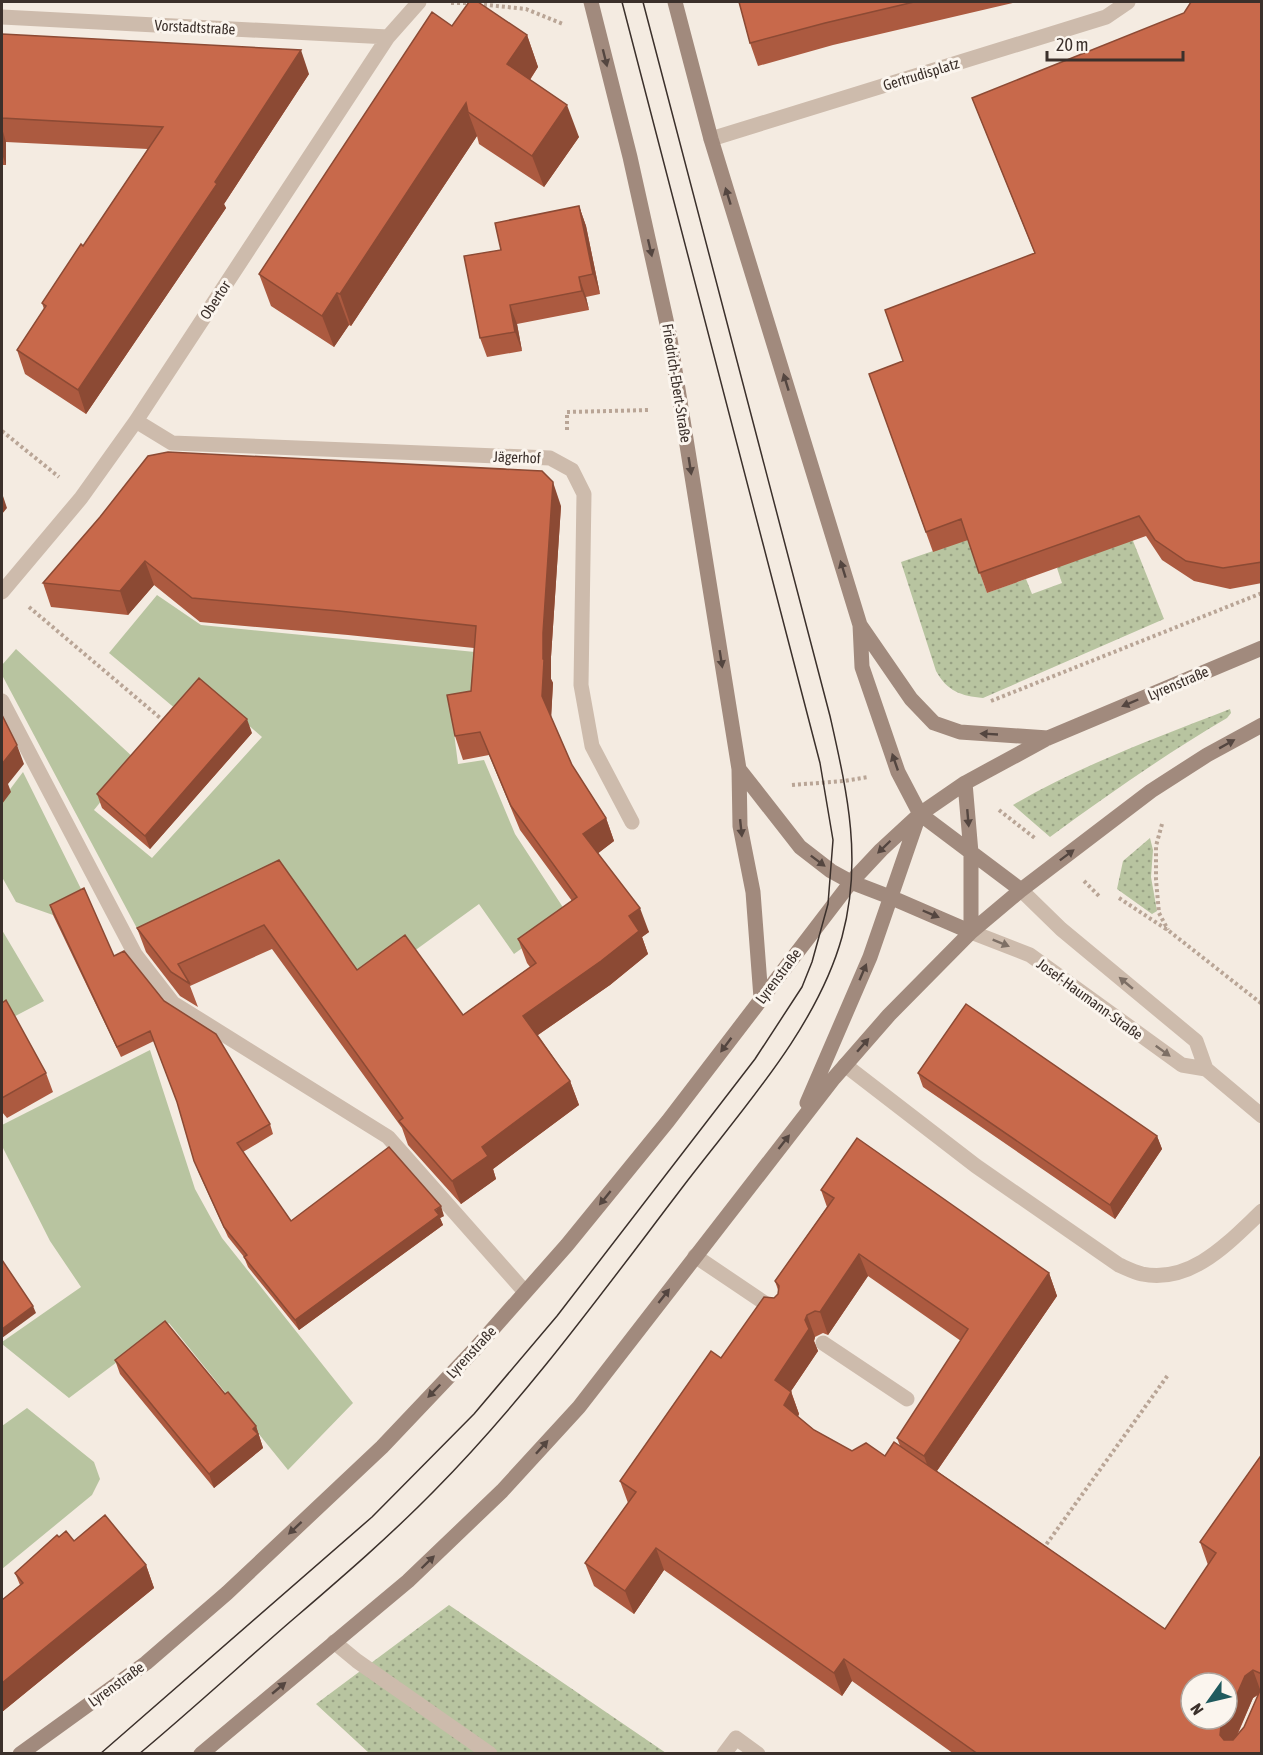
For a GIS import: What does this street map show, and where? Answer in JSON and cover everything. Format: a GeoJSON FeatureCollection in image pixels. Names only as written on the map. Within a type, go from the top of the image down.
{"type":"FeatureCollection","features":[{"type":"Feature","properties":{"kind":"main road","name":"Friedrich-Ebert-Straße"},"geometry":{"type":"LineString","coordinates":[[591,2],[630,158],[669,333],[739,769],[740,826],[753,892],[761,998]]}},
{"type":"Feature","properties":{"kind":"main road"},"geometry":{"type":"LineString","coordinates":[[675,2],[711,139],[860,625],[862,667],[898,772],[920,814],[1021,891]]}},
{"type":"Feature","properties":{"kind":"main road"},"geometry":{"type":"LineString","coordinates":[[860,625],[911,699],[934,723],[960,732],[1048,738]]}},
{"type":"Feature","properties":{"kind":"main road","name":"Lyrenstraße"},"geometry":{"type":"LineString","coordinates":[[20,1754],[146,1662],[227,1593],[382,1447],[467,1357],[567,1245],[668,1121],[851,882],[920,814],[965,783],[1048,738],[1262,648]]}},
{"type":"Feature","properties":{"kind":"main road"},"geometry":{"type":"LineString","coordinates":[[201,1754],[408,1581],[502,1491],[579,1407],[845,1065],[889,1015],[971,932],[1151,791],[1207,755],[1262,725]]}},
{"type":"Feature","properties":{"kind":"main road","name":"Friedrich-Ebert-Straße"},"geometry":{"type":"LineString","coordinates":[[739,769],[800,847],[831,871],[851,882]]}},
{"type":"Feature","properties":{"kind":"main road"},"geometry":{"type":"LineString","coordinates":[[965,783],[971,853],[971,932]]}},
{"type":"Feature","properties":{"kind":"main road"},"geometry":{"type":"LineString","coordinates":[[799,1122],[870,957],[920,814]]}},
{"type":"Feature","properties":{"kind":"main road"},"geometry":{"type":"LineString","coordinates":[[851,882],[971,932]]}},
{"type":"Feature","properties":{"kind":"street","name":"Obertor"},"geometry":{"type":"LineString","coordinates":[[4,589],[81,498],[136,421],[388,37],[419,2]]}},
{"type":"Feature","properties":{"kind":"street","name":"Gertrudisplatz"},"geometry":{"type":"LineString","coordinates":[[711,139],[1106,17],[1128,2]]}},
{"type":"Feature","properties":{"kind":"street","name":"Vorstadtstraße"},"geometry":{"type":"LineString","coordinates":[[2,17],[388,37]]}},
{"type":"Feature","properties":{"kind":"street","name":"Jägerhof"},"geometry":{"type":"LineString","coordinates":[[136,421],[172,443],[550,458],[572,470],[584,494],[581,685],[592,746],[632,822]]}},
{"type":"Feature","properties":{"kind":"street"},"geometry":{"type":"LineString","coordinates":[[2,702],[135,954],[172,1003],[388,1137],[525,1292]]}},
{"type":"Feature","properties":{"kind":"street"},"geometry":{"type":"LineString","coordinates":[[1021,891],[1061,929],[1196,1041],[1206,1069]]}},
{"type":"Feature","properties":{"kind":"street","name":"Josef-Haumann-Straße"},"geometry":{"type":"LineString","coordinates":[[971,932],[1030,955],[1182,1065],[1206,1069],[1262,1116]]}},
{"type":"Feature","properties":{"kind":"street"},"geometry":{"type":"LineString","coordinates":[[845,1065],[976,1166],[1119,1265],[1142,1274],[1170,1275],[1197,1266],[1225,1247],[1262,1211]]}},
{"type":"Feature","properties":{"kind":"street"},"geometry":{"type":"LineString","coordinates":[[695,1256],[777,1312]]}},
{"type":"Feature","properties":{"kind":"street"},"geometry":{"type":"LineString","coordinates":[[823,1343],[907,1399]]}},
{"type":"Feature","properties":{"kind":"street"},"geometry":{"type":"LineString","coordinates":[[334,1642],[357,1661],[490,1754]]}},
{"type":"Feature","properties":{"kind":"street"},"geometry":{"type":"LineString","coordinates":[[724,1754],[736,1738],[758,1754]]}},
{"type":"Feature","properties":{"kind":"path"},"geometry":{"type":"LineString","coordinates":[[419,2],[498,4],[526,9],[600,39]]}},
{"type":"Feature","properties":{"kind":"path"},"geometry":{"type":"LineString","coordinates":[[590,412],[681,408]]}},
{"type":"Feature","properties":{"kind":"path"},"geometry":{"type":"LineString","coordinates":[[2,431],[42,462],[81,498]]}},
{"type":"Feature","properties":{"kind":"path"},"geometry":{"type":"LineString","coordinates":[[4,589],[171,727]]}},
{"type":"Feature","properties":{"kind":"path"},"geometry":{"type":"LineString","coordinates":[[995,699],[1262,593]]}},
{"type":"Feature","properties":{"kind":"path"},"geometry":{"type":"LineString","coordinates":[[754,789],[844,781],[898,772]]}},
{"type":"Feature","properties":{"kind":"path"},"geometry":{"type":"LineString","coordinates":[[1151,791],[1166,811],[1156,846],[1156,869],[1159,913],[1168,931]]}},
{"type":"Feature","properties":{"kind":"path"},"geometry":{"type":"LineString","coordinates":[[1005,815],[1040,842]]}},
{"type":"Feature","properties":{"kind":"path"},"geometry":{"type":"LineString","coordinates":[[1092,888],[1101,898]]}},
{"type":"Feature","properties":{"kind":"path"},"geometry":{"type":"LineString","coordinates":[[1119,898],[1168,931],[1262,1004]]}},
{"type":"Feature","properties":{"kind":"path"},"geometry":{"type":"LineString","coordinates":[[1037,1557],[1168,1375]]}},
{"type":"Feature","properties":{"kind":"green space"},"geometry":{"type":"Polygon","coordinates":[[[1112,488],[1164,619],[983,698],[961,694],[950,688],[936,671],[901,562],[968,539],[987,593],[1026,579],[1032,594],[1062,583],[1057,568],[1112,488]]]}},
{"type":"Feature","properties":{"kind":"green space"},"geometry":{"type":"Polygon","coordinates":[[[157,595],[201,625],[475,652],[476,711],[452,717],[458,764],[484,760],[515,834],[568,915],[514,954],[479,904],[366,986],[287,879],[148,949],[2,675],[2,665],[16,649],[135,759],[94,810],[152,858],[262,737],[202,685],[177,710],[109,653],[157,595]]]}},
{"type":"Feature","properties":{"kind":"green space"},"geometry":{"type":"Polygon","coordinates":[[[1230,709],[1231,713],[1227,718],[1137,775],[1050,837],[1013,805],[1092,765],[1230,709]]]}},
{"type":"Feature","properties":{"kind":"green space"},"geometry":{"type":"Polygon","coordinates":[[[23,772],[86,899],[53,915],[16,902],[2,877],[2,800],[23,772]]]}},
{"type":"Feature","properties":{"kind":"green space"},"geometry":{"type":"Polygon","coordinates":[[[1150,838],[1153,850],[1151,877],[1157,911],[1152,914],[1117,889],[1123,861],[1150,838]]]}},
{"type":"Feature","properties":{"kind":"green space"},"geometry":{"type":"Polygon","coordinates":[[[2,930],[44,1001],[2,1023],[2,930]]]}},
{"type":"Feature","properties":{"kind":"green space"},"geometry":{"type":"Polygon","coordinates":[[[150,1050],[195,1189],[222,1238],[353,1403],[288,1470],[169,1323],[69,1398],[2,1344],[81,1287],[50,1241],[2,1146],[2,1125],[150,1050]]]}},
{"type":"Feature","properties":{"kind":"green space"},"geometry":{"type":"Polygon","coordinates":[[[27,1408],[94,1462],[100,1479],[92,1495],[2,1569],[2,1426],[27,1408]]]}},
{"type":"Feature","properties":{"kind":"green space"},"geometry":{"type":"Polygon","coordinates":[[[449,1605],[666,1753],[369,1753],[316,1704],[449,1605]]]}},
{"type":"Feature","properties":{"kind":"building"},"geometry":{"type":"Polygon","coordinates":[[[469,2],[478,2],[527,35],[507,64],[567,105],[532,156],[468,112],[466,103],[340,294],[337,293],[322,316],[259,274],[432,12],[452,26],[469,2]]]}},
{"type":"Feature","properties":{"kind":"building"},"geometry":{"type":"Polygon","coordinates":[[[739,2],[914,2],[750,43],[739,2]]]}},
{"type":"Feature","properties":{"kind":"building"},"geometry":{"type":"Polygon","coordinates":[[[1191,2],[1262,2],[1262,562],[1223,568],[1186,561],[1155,540],[1139,516],[979,573],[961,519],[926,532],[869,374],[903,361],[885,310],[1035,253],[972,98],[1184,13],[1191,2]]]}},
{"type":"Feature","properties":{"kind":"building"},"geometry":{"type":"Polygon","coordinates":[[[2,34],[301,50],[215,182],[217,184],[78,390],[17,350],[46,306],[42,303],[163,127],[2,118],[2,34]]]}},
{"type":"Feature","properties":{"kind":"building"},"geometry":{"type":"Polygon","coordinates":[[[579,206],[593,274],[579,277],[582,291],[510,305],[515,332],[480,338],[464,256],[501,250],[495,223],[579,206]]]}},
{"type":"Feature","properties":{"kind":"building"},"geometry":{"type":"Polygon","coordinates":[[[168,452],[542,471],[553,482],[543,633],[542,696],[572,765],[606,818],[583,834],[640,908],[629,916],[639,931],[523,1016],[570,1081],[482,1147],[488,1156],[452,1181],[399,1121],[403,1118],[264,925],[178,964],[190,984],[171,972],[137,928],[279,860],[357,970],[405,935],[463,1015],[536,963],[518,939],[577,897],[511,806],[480,732],[455,736],[447,695],[471,691],[476,626],[192,598],[145,561],[120,591],[43,583],[100,517],[148,456],[168,452]]]}},
{"type":"Feature","properties":{"kind":"building"},"geometry":{"type":"Polygon","coordinates":[[[199,678],[247,719],[145,836],[97,794],[199,678]]]}},
{"type":"Feature","properties":{"kind":"building"},"geometry":{"type":"Polygon","coordinates":[[[2,715],[17,745],[2,764],[2,715]]]}},
{"type":"Feature","properties":{"kind":"building"},"geometry":{"type":"Polygon","coordinates":[[[84,888],[114,956],[124,951],[164,1001],[216,1034],[270,1124],[237,1143],[291,1221],[389,1147],[441,1206],[435,1210],[439,1215],[295,1320],[244,1257],[247,1255],[224,1227],[194,1161],[177,1102],[150,1031],[117,1047],[50,905],[84,888]]]}},
{"type":"Feature","properties":{"kind":"building"},"geometry":{"type":"Polygon","coordinates":[[[6,1000],[46,1073],[2,1098],[2,1003],[6,1000]]]}},
{"type":"Feature","properties":{"kind":"building"},"geometry":{"type":"Polygon","coordinates":[[[966,1004],[1157,1136],[1110,1205],[918,1073],[966,1004]]]}},
{"type":"Feature","properties":{"kind":"building"},"geometry":{"type":"Polygon","coordinates":[[[857,1138],[1049,1273],[924,1456],[897,1438],[968,1329],[859,1254],[820,1312],[815,1311],[807,1315],[805,1320],[809,1329],[775,1380],[791,1392],[784,1405],[814,1430],[852,1451],[866,1443],[885,1456],[894,1442],[1165,1629],[1216,1553],[1200,1542],[1262,1454],[1262,1674],[1253,1670],[1245,1676],[1239,1690],[1239,1671],[1179,1671],[1179,1731],[1220,1731],[1220,1735],[1224,1740],[1233,1740],[1244,1727],[1262,1686],[1262,1754],[978,1754],[844,1659],[834,1673],[656,1548],[625,1591],[585,1563],[636,1492],[620,1481],[711,1351],[721,1358],[764,1297],[774,1298],[778,1294],[779,1286],[775,1281],[834,1198],[821,1190],[857,1138]]]}},
{"type":"Feature","properties":{"kind":"building"},"geometry":{"type":"Polygon","coordinates":[[[2,1260],[33,1306],[2,1329],[2,1260]]]}},
{"type":"Feature","properties":{"kind":"building"},"geometry":{"type":"Polygon","coordinates":[[[165,1321],[225,1394],[228,1392],[256,1426],[253,1429],[258,1434],[209,1474],[115,1360],[165,1321]]]}},
{"type":"Feature","properties":{"kind":"building"},"geometry":{"type":"Polygon","coordinates":[[[105,1515],[146,1565],[2,1683],[2,1600],[23,1583],[15,1573],[57,1535],[59,1537],[66,1531],[74,1541],[105,1515]]]}},
{"type":"Feature","properties":{"kind":"tram line"},"geometry":{"type":"LineString","coordinates":[[100,1754],[372,1517],[474,1414],[557,1316],[755,1059],[802,987],[812,962],[828,904],[833,840],[820,763],[622,2]]}},
{"type":"Feature","properties":{"kind":"tram line"},"geometry":{"type":"LineString","coordinates":[[139,1754],[397,1527],[469,1455],[502,1417],[597,1300],[777,1065],[815,1003],[831,970],[842,937],[848,908],[852,853],[847,799],[836,744],[643,2]]}}]}
